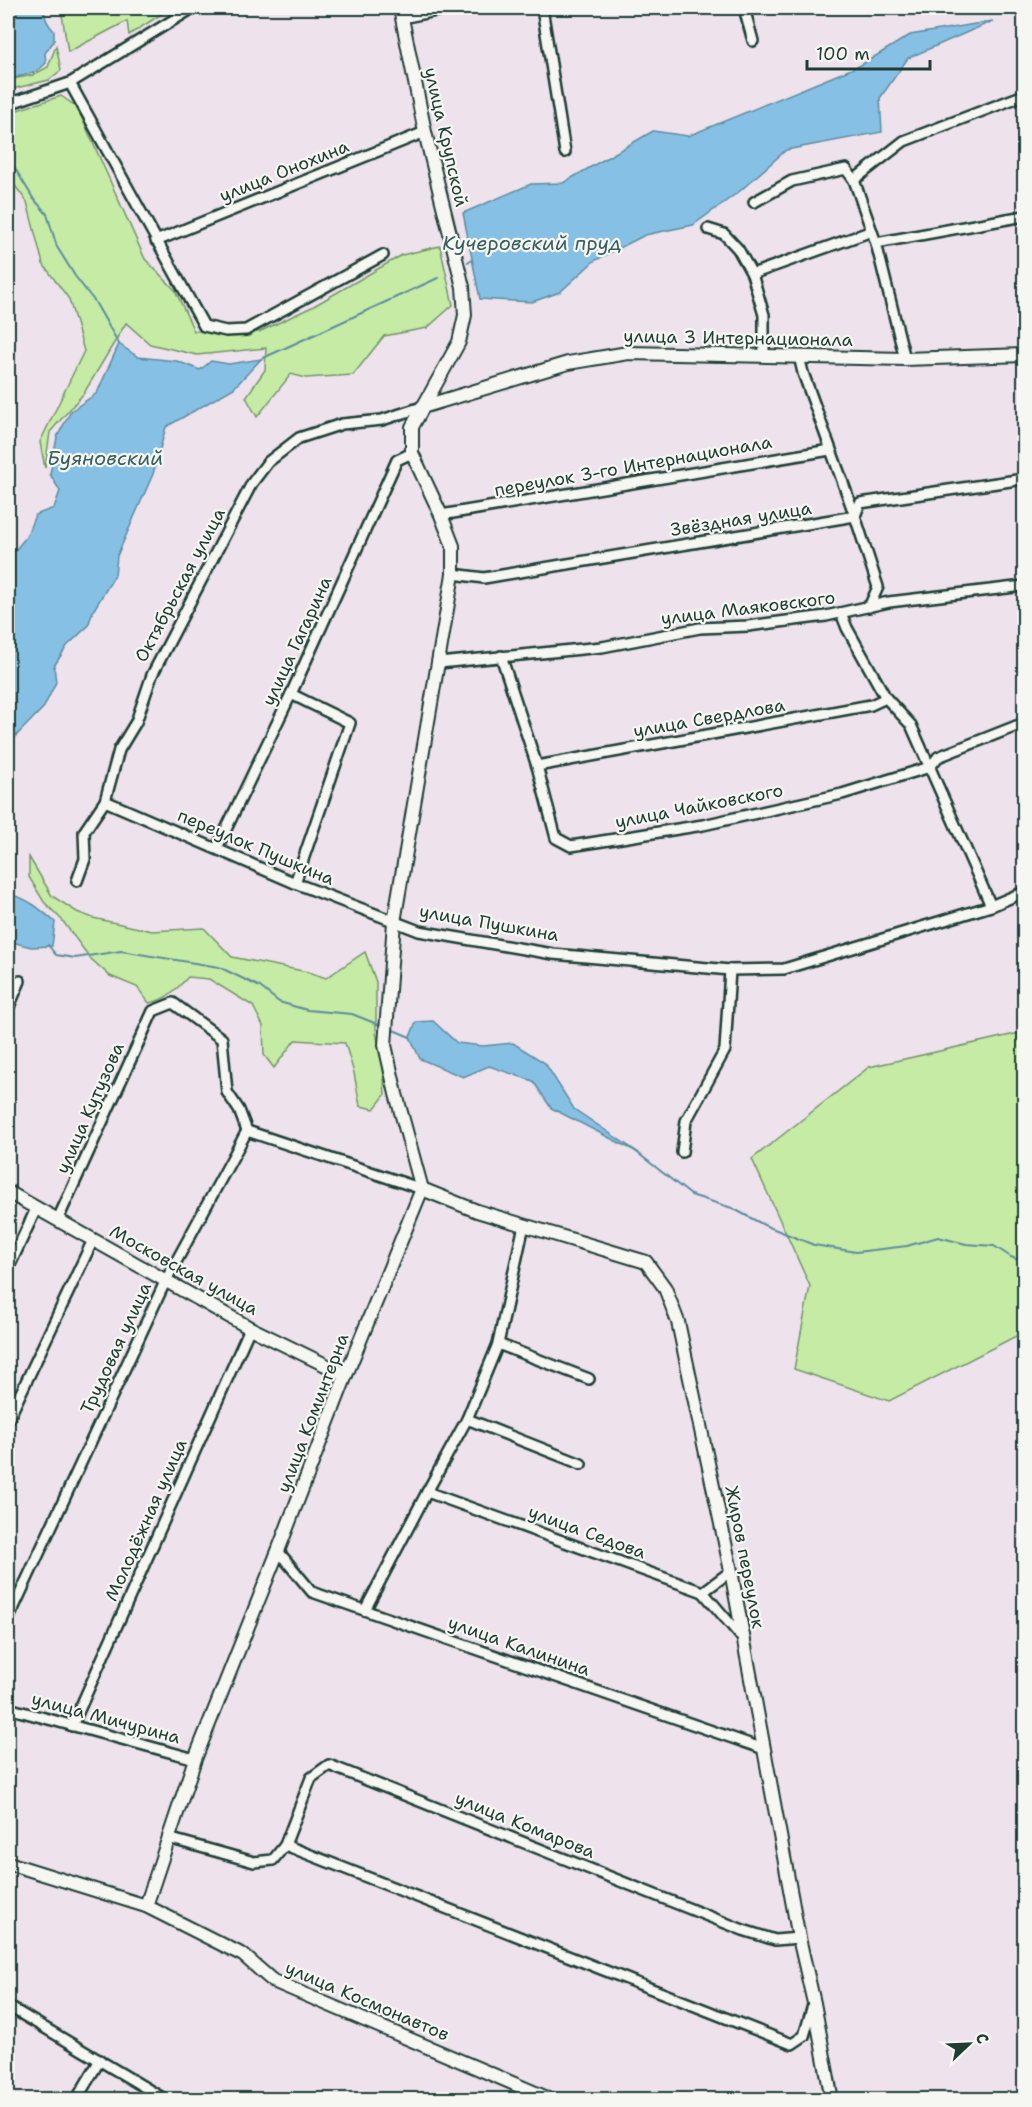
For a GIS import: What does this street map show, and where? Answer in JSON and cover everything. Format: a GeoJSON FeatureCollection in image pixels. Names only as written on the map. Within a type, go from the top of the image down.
{"type":"FeatureCollection","features":[{"type":"Feature","properties":{"kind":"street"},"geometry":{"type":"LineString","coordinates":[[8,104],[70,83],[193,8]]}},
{"type":"Feature","properties":{"kind":"street"},"geometry":{"type":"LineString","coordinates":[[401,13],[451,8]]}},
{"type":"Feature","properties":{"kind":"street"},"geometry":{"type":"LineString","coordinates":[[542,8],[565,152]]}},
{"type":"Feature","properties":{"kind":"street"},"geometry":{"type":"LineString","coordinates":[[744,8],[753,41]]}},
{"type":"Feature","properties":{"kind":"street","name":"улица Крупской"},"geometry":{"type":"LineString","coordinates":[[401,13],[425,132],[463,287],[465,315],[459,342],[422,407]]}},
{"type":"Feature","properties":{"kind":"street"},"geometry":{"type":"LineString","coordinates":[[70,83],[204,326],[225,331],[246,330],[383,255]]}},
{"type":"Feature","properties":{"kind":"street"},"geometry":{"type":"LineString","coordinates":[[855,180],[904,141],[1024,95]]}},
{"type":"Feature","properties":{"kind":"street","name":"улица Онохина"},"geometry":{"type":"LineString","coordinates":[[156,241],[425,132]]}},
{"type":"Feature","properties":{"kind":"street"},"geometry":{"type":"LineString","coordinates":[[754,202],[792,181],[846,169],[855,180],[876,243],[905,359]]}},
{"type":"Feature","properties":{"kind":"street"},"geometry":{"type":"LineString","coordinates":[[876,243],[1024,216]]}},
{"type":"Feature","properties":{"kind":"street"},"geometry":{"type":"LineString","coordinates":[[708,229],[724,234],[738,249],[752,274],[764,315],[764,356]]}},
{"type":"Feature","properties":{"kind":"street"},"geometry":{"type":"LineString","coordinates":[[752,274],[872,231]]}},
{"type":"Feature","properties":{"kind":"street","name":"улица 3 Интернационала"},"geometry":{"type":"LineString","coordinates":[[422,407],[568,363],[628,353],[905,359],[1024,355]]}},
{"type":"Feature","properties":{"kind":"street"},"geometry":{"type":"LineString","coordinates":[[799,356],[803,374],[855,516],[878,587],[869,607]]}},
{"type":"Feature","properties":{"kind":"street","name":"улица Пушкина"},"geometry":{"type":"LineString","coordinates":[[422,407],[412,427],[412,453],[453,546],[453,574],[440,663],[394,922],[419,931],[553,954],[730,970],[784,969],[991,906],[1024,891]]}},
{"type":"Feature","properties":{"kind":"street","name":"Октябрьская улица"},"geometry":{"type":"LineString","coordinates":[[77,881],[85,859],[84,832],[105,801],[119,750],[136,722],[152,675],[252,483],[268,462],[299,438],[342,424],[382,420],[422,407]]}},
{"type":"Feature","properties":{"kind":"street","name":"переулок 3-го Интернационала"},"geometry":{"type":"LineString","coordinates":[[441,515],[830,450]]}},
{"type":"Feature","properties":{"kind":"street","name":"улица Гагарина"},"geometry":{"type":"LineString","coordinates":[[217,848],[291,694],[398,460],[412,453]]}},
{"type":"Feature","properties":{"kind":"street","name":"Звёздная улица"},"geometry":{"type":"LineString","coordinates":[[453,574],[484,578],[855,516],[860,503],[1024,478]]}},
{"type":"Feature","properties":{"kind":"street","name":"улица Маяковского"},"geometry":{"type":"LineString","coordinates":[[440,663],[602,647],[700,628],[748,626],[841,613],[890,602],[1024,586]]}},
{"type":"Feature","properties":{"kind":"street"},"geometry":{"type":"LineString","coordinates":[[841,613],[886,698],[911,725],[991,906]]}},
{"type":"Feature","properties":{"kind":"street","name":"улица Чайковского"},"geometry":{"type":"LineString","coordinates":[[501,656],[537,766],[556,838],[571,846],[703,825],[842,794],[930,767],[938,757],[1024,723]]}},
{"type":"Feature","properties":{"kind":"street"},"geometry":{"type":"LineString","coordinates":[[291,694],[350,723],[296,883]]}},
{"type":"Feature","properties":{"kind":"street","name":"улица Свердлова"},"geometry":{"type":"LineString","coordinates":[[537,766],[871,705],[886,698]]}},
{"type":"Feature","properties":{"kind":"street","name":"переулок Пушкина"},"geometry":{"type":"LineString","coordinates":[[105,801],[296,883],[394,922]]}},
{"type":"Feature","properties":{"kind":"street"},"geometry":{"type":"LineString","coordinates":[[394,922],[385,1045],[422,1189]]}},
{"type":"Feature","properties":{"kind":"street"},"geometry":{"type":"LineString","coordinates":[[682,1152],[686,1121],[725,1050],[730,970]]}},
{"type":"Feature","properties":{"kind":"street"},"geometry":{"type":"LineString","coordinates":[[8,1009],[20,981]]}},
{"type":"Feature","properties":{"kind":"street","name":"улица Кутузова"},"geometry":{"type":"LineString","coordinates":[[58,1219],[153,1011],[173,1003],[222,1039],[227,1092],[239,1110],[248,1131]]}},
{"type":"Feature","properties":{"kind":"street"},"geometry":{"type":"LineString","coordinates":[[248,1131],[422,1189]]}},
{"type":"Feature","properties":{"kind":"street","name":"Трудовая улица"},"geometry":{"type":"LineString","coordinates":[[8,1620],[165,1282],[248,1131]]}},
{"type":"Feature","properties":{"kind":"street","name":"Жиров переулок"},"geometry":{"type":"LineString","coordinates":[[422,1189],[477,1211],[646,1262],[665,1288],[678,1322],[730,1571],[798,1938],[814,2003],[832,2100]]}},
{"type":"Feature","properties":{"kind":"street","name":"улица Коминтерна"},"geometry":{"type":"LineString","coordinates":[[146,1906],[195,1760],[279,1551],[346,1375],[422,1189]]}},
{"type":"Feature","properties":{"kind":"street","name":"Московская улица"},"geometry":{"type":"LineString","coordinates":[[8,1192],[250,1329],[346,1375]]}},
{"type":"Feature","properties":{"kind":"street"},"geometry":{"type":"LineString","coordinates":[[8,1269],[36,1209]]}},
{"type":"Feature","properties":{"kind":"street"},"geometry":{"type":"LineString","coordinates":[[365,1611],[467,1419],[498,1344],[524,1225]]}},
{"type":"Feature","properties":{"kind":"street"},"geometry":{"type":"LineString","coordinates":[[8,1420],[93,1240]]}},
{"type":"Feature","properties":{"kind":"street","name":"Молодёжная улица"},"geometry":{"type":"LineString","coordinates":[[72,1726],[250,1329]]}},
{"type":"Feature","properties":{"kind":"street"},"geometry":{"type":"LineString","coordinates":[[498,1344],[589,1379]]}},
{"type":"Feature","properties":{"kind":"street"},"geometry":{"type":"LineString","coordinates":[[467,1419],[581,1464]]}},
{"type":"Feature","properties":{"kind":"street","name":"улица Седова"},"geometry":{"type":"LineString","coordinates":[[427,1492],[703,1592]]}},
{"type":"Feature","properties":{"kind":"street","name":"улица Калинина"},"geometry":{"type":"LineString","coordinates":[[279,1551],[312,1592],[764,1749]]}},
{"type":"Feature","properties":{"kind":"street"},"geometry":{"type":"LineString","coordinates":[[730,1571],[703,1592],[744,1641]]}},
{"type":"Feature","properties":{"kind":"street","name":"улица Мичурина"},"geometry":{"type":"LineString","coordinates":[[8,1708],[195,1760]]}},
{"type":"Feature","properties":{"kind":"street","name":"улица Комарова"},"geometry":{"type":"LineString","coordinates":[[285,1845],[311,1778],[329,1765],[743,1930],[775,1940],[798,1938]]}},
{"type":"Feature","properties":{"kind":"street"},"geometry":{"type":"LineString","coordinates":[[168,1838],[254,1862],[273,1860],[285,1845],[792,2044],[804,2036],[814,2003]]}},
{"type":"Feature","properties":{"kind":"street","name":"улица Космонавтов"},"geometry":{"type":"LineString","coordinates":[[8,1863],[146,1906],[243,1954],[273,1982],[552,2100]]}},
{"type":"Feature","properties":{"kind":"street"},"geometry":{"type":"LineString","coordinates":[[8,2006],[166,2100]]}},
{"type":"Feature","properties":{"kind":"street"},"geometry":{"type":"LineString","coordinates":[[76,2100],[100,2060]]}},
{"type":"Feature","properties":{"kind":"green space"},"geometry":{"type":"Polygon","coordinates":[[[61,8],[171,8],[129,35],[127,21],[68,52],[61,8]]]}},
{"type":"Feature","properties":{"kind":"green space"},"geometry":{"type":"Polygon","coordinates":[[[56,46],[61,70],[49,80],[8,90],[8,83],[13,79],[33,75],[48,67],[56,46]]]}},
{"type":"Feature","properties":{"kind":"green space"},"geometry":{"type":"Polygon","coordinates":[[[61,96],[77,107],[145,259],[175,290],[194,331],[259,332],[312,307],[402,255],[440,246],[453,305],[427,328],[384,336],[353,375],[306,378],[291,374],[257,417],[246,397],[265,370],[266,348],[197,355],[150,344],[126,323],[84,393],[50,432],[45,468],[40,442],[84,351],[69,299],[43,264],[27,202],[8,176],[8,113],[61,96]]]}},
{"type":"Feature","properties":{"kind":"green space"},"geometry":{"type":"Polygon","coordinates":[[[29,857],[52,896],[77,912],[93,918],[152,931],[204,928],[232,957],[308,972],[326,978],[365,952],[376,982],[376,1033],[383,1063],[385,1095],[374,1109],[360,1106],[354,1073],[345,1043],[295,1040],[274,1068],[264,1055],[263,1026],[253,1006],[209,979],[188,977],[170,994],[149,1003],[137,987],[110,976],[90,958],[62,920],[44,902],[29,877],[29,857]]]}},
{"type":"Feature","properties":{"kind":"green space"},"geometry":{"type":"Polygon","coordinates":[[[1024,1032],[1024,1332],[889,1401],[794,1369],[810,1286],[752,1159],[869,1067],[1024,1032]]]}},
{"type":"Feature","properties":{"kind":"water"},"geometry":{"type":"Polygon","coordinates":[[[8,8],[44,8],[46,20],[54,31],[54,41],[45,53],[46,63],[32,73],[8,81],[8,8]]]}},
{"type":"Feature","properties":{"kind":"water","name":"Кучеровский пруд"},"geometry":{"type":"Polygon","coordinates":[[[993,21],[908,58],[880,98],[882,132],[786,150],[740,191],[693,225],[645,235],[594,261],[560,292],[532,302],[480,299],[463,213],[531,184],[563,183],[653,131],[688,136],[861,65],[910,35],[993,21]]]}},
{"type":"Feature","properties":{"kind":"water","name":"Буяновский"},"geometry":{"type":"Polygon","coordinates":[[[119,344],[138,357],[177,361],[200,370],[211,361],[229,364],[261,359],[234,388],[166,427],[153,474],[117,556],[115,575],[93,611],[88,626],[67,646],[54,666],[56,682],[44,707],[14,738],[14,755],[8,773],[8,559],[26,537],[35,515],[54,508],[60,491],[50,474],[57,437],[71,411],[97,393],[119,344]]]}},
{"type":"Feature","properties":{"kind":"water"},"geometry":{"type":"Polygon","coordinates":[[[9,894],[28,902],[55,922],[52,946],[31,947],[8,941],[9,894]]]}},
{"type":"Feature","properties":{"kind":"water"},"geometry":{"type":"Polygon","coordinates":[[[433,1021],[457,1043],[483,1046],[513,1043],[545,1063],[574,1109],[639,1153],[551,1108],[533,1081],[489,1066],[463,1077],[420,1059],[410,1037],[416,1022],[433,1021]]]}},
{"type":"Feature","properties":{"kind":"waterway"},"geometry":{"type":"LineString","coordinates":[[8,157],[33,198],[47,214],[57,247],[95,302],[119,344]]}},
{"type":"Feature","properties":{"kind":"waterway"},"geometry":{"type":"LineString","coordinates":[[468,262],[472,260]]}},
{"type":"Feature","properties":{"kind":"waterway"},"geometry":{"type":"LineString","coordinates":[[261,359],[438,278]]}},
{"type":"Feature","properties":{"kind":"waterway"},"geometry":{"type":"LineString","coordinates":[[48,945],[56,955],[75,958],[121,951],[219,967],[260,987],[279,1002],[307,1010],[352,1014],[382,1026]]}},
{"type":"Feature","properties":{"kind":"waterway"},"geometry":{"type":"LineString","coordinates":[[391,1029],[410,1037]]}},
{"type":"Feature","properties":{"kind":"waterway"},"geometry":{"type":"LineString","coordinates":[[634,1150],[691,1195],[732,1208],[764,1225],[814,1245],[856,1252],[907,1246],[938,1237],[966,1244],[994,1246],[1024,1262]]}}]}
